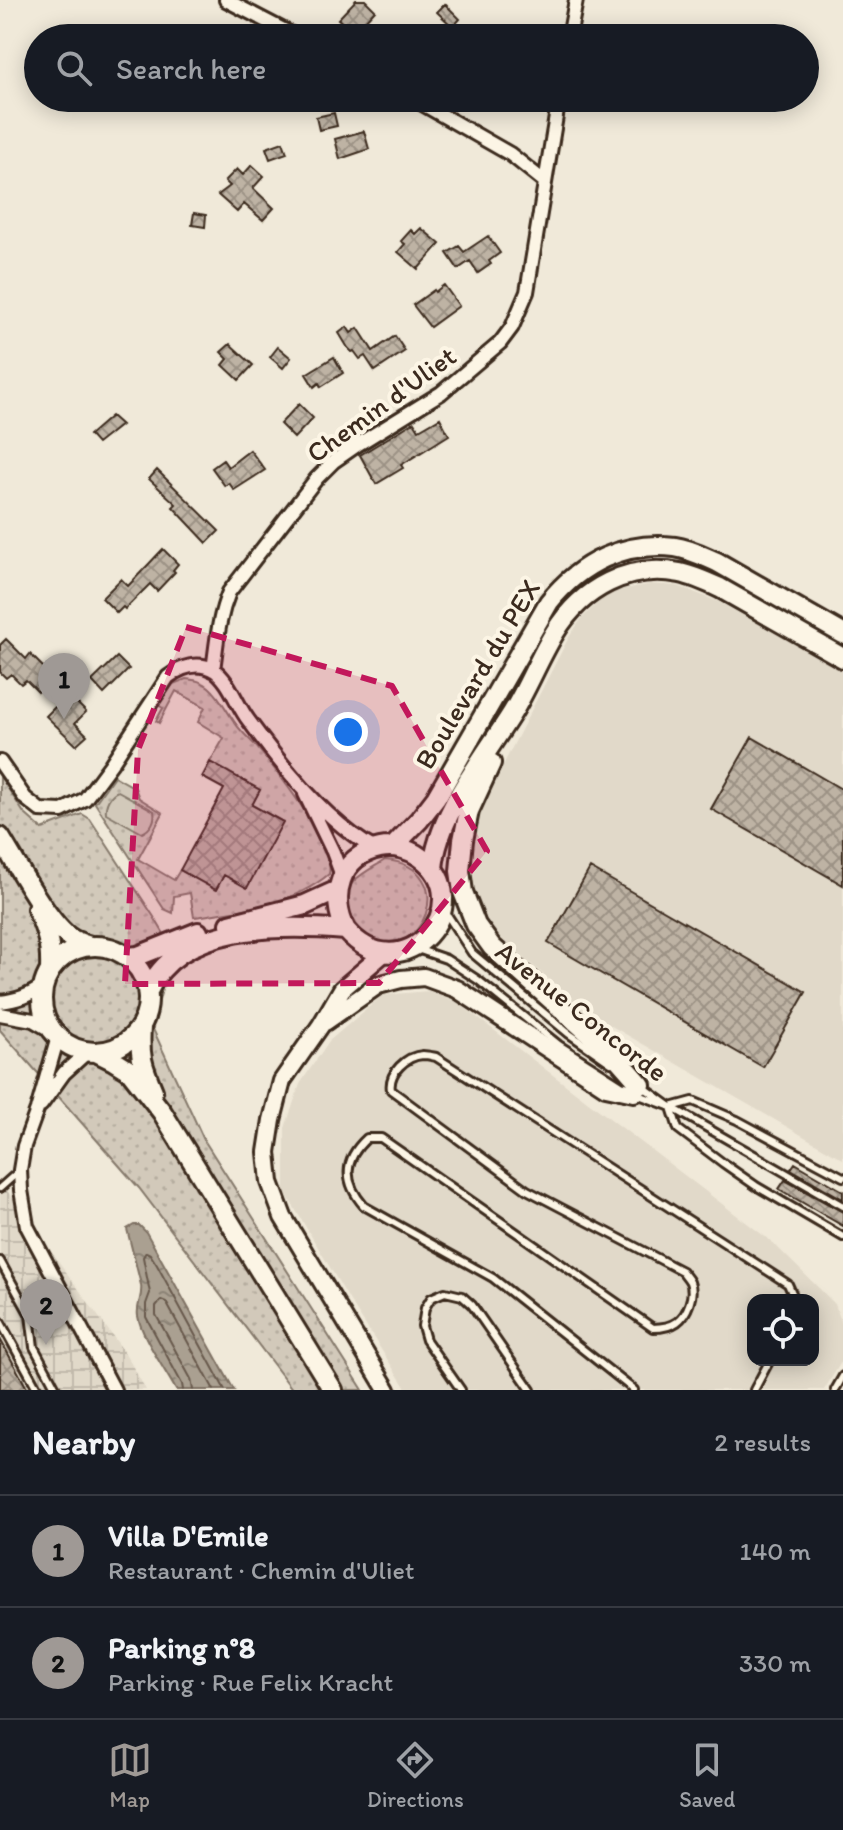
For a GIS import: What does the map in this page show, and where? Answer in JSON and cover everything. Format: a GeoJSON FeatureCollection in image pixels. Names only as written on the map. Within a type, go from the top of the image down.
{"type":"FeatureCollection","features":[{"type":"Feature","properties":{"kind":"main road","name":"Boulevard du PEX"},"geometry":{"type":"LineString","coordinates":[[384,848],[419,820],[436,798],[549,602],[574,575],[614,553],[655,547],[676,547],[696,552],[843,634]]}},
{"type":"Feature","properties":{"kind":"main road","name":"Boulevard du PEX"},"geometry":{"type":"LineString","coordinates":[[433,869],[444,826],[482,758],[513,711],[556,630],[572,609],[598,587],[613,579],[633,573],[663,571],[698,579],[720,588],[843,658]]}},
{"type":"Feature","properties":{"kind":"main road"},"geometry":{"type":"LineString","coordinates":[[513,711],[469,811],[460,871],[463,892],[476,925],[492,947],[619,1060],[637,1089]]}},
{"type":"Feature","properties":{"kind":"main road"},"geometry":{"type":"LineString","coordinates":[[0,837],[28,884],[64,932],[72,940],[90,946]]}},
{"type":"Feature","properties":{"kind":"main road"},"geometry":{"type":"LineString","coordinates":[[128,957],[138,956],[200,931],[305,905],[340,883],[356,859],[384,848],[415,854],[433,869],[442,894],[439,919],[425,940],[414,947],[384,953],[363,945],[346,930],[337,904],[340,883]]}},
{"type":"Feature","properties":{"kind":"main road"},"geometry":{"type":"LineString","coordinates":[[28,884],[51,950],[42,1001],[45,1017],[55,1034],[69,1046],[114,1061],[130,1071],[162,1112],[333,1390]]}},
{"type":"Feature","properties":{"kind":"main road"},"geometry":{"type":"LineString","coordinates":[[92,1052],[111,1051],[133,1037],[146,1016],[148,991],[154,977],[165,964],[185,950],[226,936],[275,927],[346,930]]}},
{"type":"Feature","properties":{"kind":"main road"},"geometry":{"type":"LineString","coordinates":[[47,977],[61,958],[74,950],[103,946],[116,950],[138,966],[148,991]]}},
{"type":"Feature","properties":{"kind":"main road"},"geometry":{"type":"LineString","coordinates":[[141,1027],[142,1066],[162,1112]]}},
{"type":"Feature","properties":{"kind":"street"},"geometry":{"type":"LineString","coordinates":[[226,0],[272,24]]}},
{"type":"Feature","properties":{"kind":"street"},"geometry":{"type":"LineString","coordinates":[[572,24],[576,0]]}},
{"type":"Feature","properties":{"kind":"street"},"geometry":{"type":"LineString","coordinates":[[436,112],[510,154],[545,182]]}},
{"type":"Feature","properties":{"kind":"street","name":"Chemin d'Uliet"},"geometry":{"type":"LineString","coordinates":[[213,670],[217,631],[229,592],[317,478],[357,445],[441,393],[500,343],[512,327],[527,292],[557,112]]}},
{"type":"Feature","properties":{"kind":"street"},"geometry":{"type":"LineString","coordinates":[[0,762],[25,798],[40,810],[62,811],[85,799],[168,677],[179,669],[198,665],[213,670],[221,678],[249,721],[300,784],[347,832],[384,848]]}},
{"type":"Feature","properties":{"kind":"street"},"geometry":{"type":"LineString","coordinates":[[300,784],[333,852],[340,883]]}},
{"type":"Feature","properties":{"kind":"street"},"geometry":{"type":"LineString","coordinates":[[384,953],[342,989],[282,1081],[267,1152],[270,1182],[283,1217],[387,1390]]}},
{"type":"Feature","properties":{"kind":"street"},"geometry":{"type":"LineString","coordinates":[[0,1002],[15,1001],[30,995],[47,977]]}},
{"type":"Feature","properties":{"kind":"street"},"geometry":{"type":"LineString","coordinates":[[321,1025],[378,985],[424,977],[457,989],[606,1087],[637,1089]]}},
{"type":"Feature","properties":{"kind":"street"},"geometry":{"type":"LineString","coordinates":[[0,1014],[33,1020],[55,1034],[37,1110],[24,1146],[21,1190],[27,1226],[114,1390]]}},
{"type":"Feature","properties":{"kind":"street"},"geometry":{"type":"LineString","coordinates":[[37,1110],[64,1073],[92,1052]]}},
{"type":"Feature","properties":{"kind":"lane","name":"Avenue Concorde"},"geometry":{"type":"LineString","coordinates":[[442,907],[472,953],[637,1089]]}},
{"type":"Feature","properties":{"kind":"lane","name":"Avenue Concorde"},"geometry":{"type":"LineString","coordinates":[[414,947],[457,966],[559,1045],[843,1206]]}},
{"type":"Feature","properties":{"kind":"lane"},"geometry":{"type":"LineString","coordinates":[[634,1390],[493,1278],[364,1206],[353,1193],[349,1181],[349,1162],[356,1148],[367,1138],[381,1138],[653,1328],[676,1324],[685,1314],[691,1297],[691,1284],[682,1271],[527,1190],[391,1090],[394,1073],[406,1060],[421,1055],[436,1057],[788,1284],[792,1294]]}},
{"type":"Feature","properties":{"kind":"lane","name":"Avenue Concorde"},"geometry":{"type":"LineString","coordinates":[[671,1107],[693,1101],[737,1120],[843,1177]]}},
{"type":"Feature","properties":{"kind":"lane","name":"Avenue Concorde"},"geometry":{"type":"LineString","coordinates":[[671,1107],[678,1129],[756,1186],[843,1237]]}},
{"type":"Feature","properties":{"kind":"lane"},"geometry":{"type":"LineString","coordinates":[[0,1188],[20,1170]]}},
{"type":"Feature","properties":{"kind":"lane"},"geometry":{"type":"LineString","coordinates":[[0,1261],[30,1315],[34,1347],[57,1390]]}},
{"type":"Feature","properties":{"kind":"lane"},"geometry":{"type":"LineString","coordinates":[[461,1390],[426,1340],[422,1326],[425,1308],[431,1298],[445,1292],[462,1296],[472,1305],[531,1390]]}},
{"type":"Feature","properties":{"kind":"lane"},"geometry":{"type":"LineString","coordinates":[[0,1321],[38,1390]]}},
{"type":"Feature","properties":{"kind":"lane"},"geometry":{"type":"LineString","coordinates":[[754,1390],[767,1366]]}},
{"type":"Feature","properties":{"kind":"lane"},"geometry":{"type":"LineString","coordinates":[[835,1390],[843,1376]]}},
{"type":"Feature","properties":{"kind":"highlighted area"},"geometry":{"type":"Polygon","coordinates":[[[186,627],[392,686],[487,851],[379,983],[125,984],[138,750],[186,627]]]}},
{"type":"Feature","properties":{"kind":"shaded area"},"geometry":{"type":"Polygon","coordinates":[[[651,584],[678,586],[717,601],[843,671],[843,1159],[587,1012],[496,934],[478,903],[469,861],[471,836],[481,808],[569,637],[582,618],[601,600],[620,590],[651,584]]]}},
{"type":"Feature","properties":{"kind":"shaded area"},"geometry":{"type":"Polygon","coordinates":[[[186,679],[201,682],[214,691],[235,723],[303,808],[329,861],[329,874],[314,885],[265,905],[194,917],[190,893],[174,896],[173,913],[164,909],[95,803],[114,776],[135,788],[139,798],[163,813],[138,859],[174,880],[180,870],[215,890],[224,875],[246,887],[282,822],[263,811],[250,808],[260,790],[210,762],[224,738],[198,722],[205,707],[176,691],[159,723],[156,721],[163,708],[158,705],[173,684],[186,679]]]}},
{"type":"Feature","properties":{"kind":"shaded area"},"geometry":{"type":"Polygon","coordinates":[[[0,776],[24,813],[42,829],[82,814],[90,819],[154,917],[180,961],[165,978],[152,1027],[204,1140],[363,1390],[293,1390],[139,1188],[0,1030],[0,776]]]}},
{"type":"Feature","properties":{"kind":"shaded area"},"geometry":{"type":"Polygon","coordinates":[[[118,791],[154,811],[150,827],[142,833],[106,813],[109,800],[118,791]]]}},
{"type":"Feature","properties":{"kind":"shaded area"},"geometry":{"type":"Polygon","coordinates":[[[385,860],[409,867],[423,880],[428,896],[426,914],[417,929],[404,939],[387,942],[362,930],[348,902],[354,881],[385,860]]]}},
{"type":"Feature","properties":{"kind":"shaded area"},"geometry":{"type":"Polygon","coordinates":[[[429,991],[457,1002],[772,1242],[835,1304],[843,1327],[843,1359],[824,1390],[407,1390],[285,1192],[285,1128],[300,1084],[329,1041],[383,995],[429,991]]]}},
{"type":"Feature","properties":{"kind":"shaded area"},"geometry":{"type":"Polygon","coordinates":[[[0,1181],[125,1353],[146,1390],[0,1390],[0,1181]]]}},
{"type":"Feature","properties":{"kind":"water"},"geometry":{"type":"Polygon","coordinates":[[[139,1225],[146,1232],[234,1390],[176,1390],[140,1324],[138,1308],[141,1285],[127,1229],[139,1225]]]}},
{"type":"Feature","properties":{"kind":"building"},"geometry":{"type":"Polygon","coordinates":[[[356,0],[365,0],[375,10],[362,24],[344,24],[338,19],[356,0]]]}},
{"type":"Feature","properties":{"kind":"building"},"geometry":{"type":"Polygon","coordinates":[[[445,4],[460,19],[456,24],[450,24],[437,12],[445,4]]]}},
{"type":"Feature","properties":{"kind":"building"},"geometry":{"type":"Polygon","coordinates":[[[334,113],[337,126],[319,130],[316,117],[334,113]]]}},
{"type":"Feature","properties":{"kind":"building"},"geometry":{"type":"Polygon","coordinates":[[[364,131],[369,149],[340,159],[335,139],[364,131]]]}},
{"type":"Feature","properties":{"kind":"building"},"geometry":{"type":"Polygon","coordinates":[[[283,142],[287,153],[270,159],[266,148],[283,142]]]}},
{"type":"Feature","properties":{"kind":"building"},"geometry":{"type":"Polygon","coordinates":[[[252,165],[264,176],[253,188],[274,208],[263,220],[244,204],[237,212],[218,195],[230,186],[225,181],[237,169],[243,175],[252,165]]]}},
{"type":"Feature","properties":{"kind":"building"},"geometry":{"type":"Polygon","coordinates":[[[194,213],[206,215],[205,227],[192,225],[194,213]]]}},
{"type":"Feature","properties":{"kind":"building"},"geometry":{"type":"Polygon","coordinates":[[[421,228],[440,244],[418,269],[398,252],[405,244],[401,241],[411,230],[415,234],[421,228]]]}},
{"type":"Feature","properties":{"kind":"building"},"geometry":{"type":"Polygon","coordinates":[[[488,236],[500,253],[489,261],[491,264],[478,273],[470,261],[458,269],[447,253],[459,246],[464,252],[488,236]]]}},
{"type":"Feature","properties":{"kind":"building"},"geometry":{"type":"Polygon","coordinates":[[[444,285],[459,306],[430,327],[413,305],[444,285]]]}},
{"type":"Feature","properties":{"kind":"building"},"geometry":{"type":"Polygon","coordinates":[[[347,327],[351,333],[358,328],[373,351],[395,336],[405,351],[375,371],[365,356],[360,359],[348,348],[339,333],[347,327]]]}},
{"type":"Feature","properties":{"kind":"building"},"geometry":{"type":"Polygon","coordinates":[[[230,344],[253,365],[239,380],[223,365],[228,359],[221,352],[230,344]]]}},
{"type":"Feature","properties":{"kind":"building"},"geometry":{"type":"Polygon","coordinates":[[[278,347],[291,358],[283,368],[270,357],[278,347]]]}},
{"type":"Feature","properties":{"kind":"building"},"geometry":{"type":"Polygon","coordinates":[[[334,357],[343,373],[321,387],[319,383],[314,387],[306,374],[334,357]]]}},
{"type":"Feature","properties":{"kind":"building"},"geometry":{"type":"Polygon","coordinates":[[[299,404],[313,418],[294,438],[280,424],[299,404]]]}},
{"type":"Feature","properties":{"kind":"building"},"geometry":{"type":"Polygon","coordinates":[[[111,416],[121,425],[97,444],[89,435],[111,416]]]}},
{"type":"Feature","properties":{"kind":"building"},"geometry":{"type":"Polygon","coordinates":[[[440,418],[449,435],[376,484],[360,455],[414,422],[419,430],[440,418]]]}},
{"type":"Feature","properties":{"kind":"building"},"geometry":{"type":"Polygon","coordinates":[[[250,450],[265,470],[234,490],[229,483],[225,486],[212,468],[223,460],[228,467],[250,450]]]}},
{"type":"Feature","properties":{"kind":"building"},"geometry":{"type":"Polygon","coordinates":[[[157,470],[219,531],[207,543],[173,507],[176,504],[149,479],[157,470]]]}},
{"type":"Feature","properties":{"kind":"building"},"geometry":{"type":"Polygon","coordinates":[[[163,549],[178,564],[173,570],[175,572],[157,591],[150,584],[117,613],[102,598],[121,579],[128,586],[163,549]]]}},
{"type":"Feature","properties":{"kind":"building"},"geometry":{"type":"Polygon","coordinates":[[[6,639],[26,659],[30,654],[53,677],[38,692],[26,680],[21,684],[11,674],[6,678],[0,672],[0,645],[6,639]]]}},
{"type":"Feature","properties":{"kind":"building"},"geometry":{"type":"Polygon","coordinates":[[[117,657],[129,669],[104,694],[92,681],[117,657]]]}},
{"type":"Feature","properties":{"kind":"building"},"geometry":{"type":"Polygon","coordinates":[[[68,694],[86,712],[75,723],[87,735],[76,745],[46,716],[68,694]]]}},
{"type":"Feature","properties":{"kind":"building"},"geometry":{"type":"Polygon","coordinates":[[[752,737],[843,790],[843,885],[711,809],[752,737]]]}},
{"type":"Feature","properties":{"kind":"building"},"geometry":{"type":"Polygon","coordinates":[[[210,762],[260,790],[252,805],[283,822],[247,888],[224,875],[216,890],[180,870],[224,789],[202,777],[210,762]]]}},
{"type":"Feature","properties":{"kind":"building"},"geometry":{"type":"Polygon","coordinates":[[[590,868],[806,992],[763,1067],[548,943],[590,868]]]}},
{"type":"Feature","properties":{"kind":"building"},"geometry":{"type":"Polygon","coordinates":[[[795,1163],[843,1191],[843,1199],[791,1169],[795,1163]]]}},
{"type":"Feature","properties":{"kind":"building"},"geometry":{"type":"Polygon","coordinates":[[[785,1180],[843,1212],[843,1226],[779,1189],[785,1180]]]}},
{"type":"Feature","properties":{"kind":"building"},"geometry":{"type":"Polygon","coordinates":[[[0,1339],[28,1390],[0,1390],[0,1339]]]}},
{"type":"Feature","properties":{"kind":"place","name":"Villa D'Emile"},"geometry":{"type":"Point","coordinates":[64,719]}},
{"type":"Feature","properties":{"kind":"place","name":"Parking n°8"},"geometry":{"type":"Point","coordinates":[46,1345]}}]}
